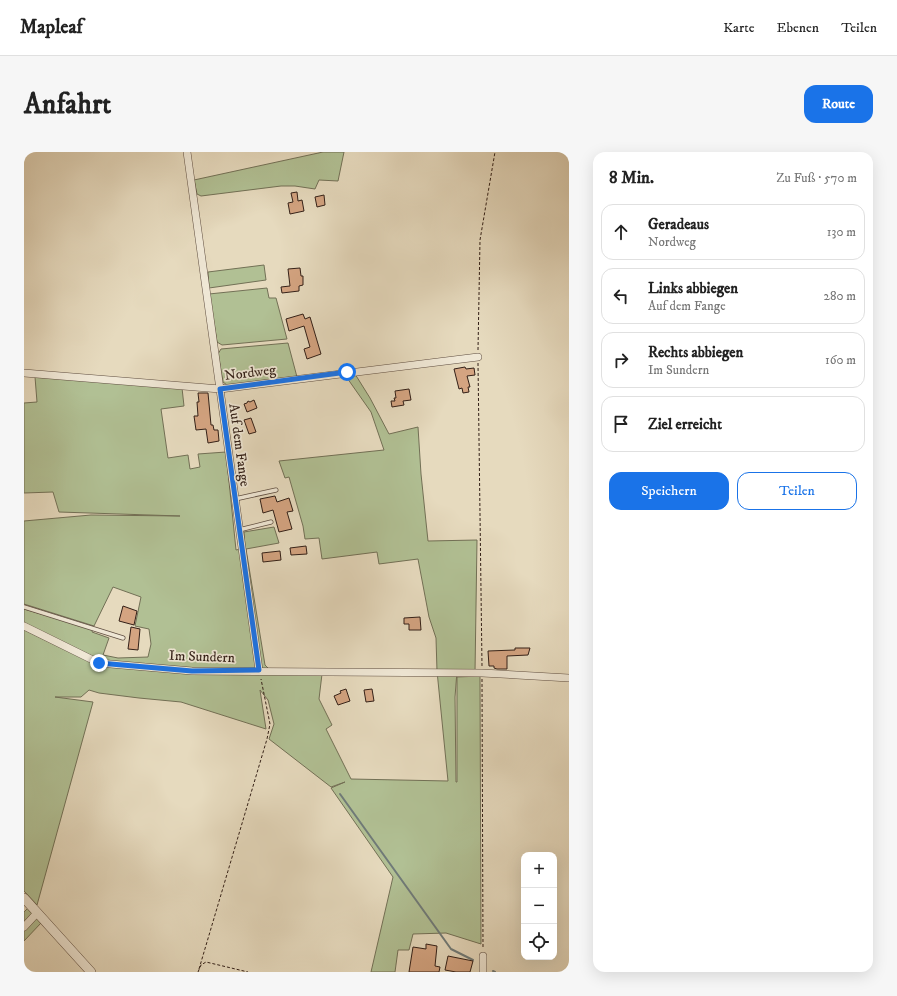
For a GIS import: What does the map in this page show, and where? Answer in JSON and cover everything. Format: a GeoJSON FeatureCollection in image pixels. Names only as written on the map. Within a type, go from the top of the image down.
{"type":"FeatureCollection","features":[{"type":"Feature","properties":{"kind":"street","name":"Auf dem Fange"},"geometry":{"type":"LineString","coordinates":[[187,152],[259,670]]}},
{"type":"Feature","properties":{"kind":"street","name":"Nordweg"},"geometry":{"type":"LineString","coordinates":[[24,373],[220,389],[478,357]]}},
{"type":"Feature","properties":{"kind":"street","name":"Im Sundern"},"geometry":{"type":"LineString","coordinates":[[24,626],[99,663],[192,671],[259,670],[483,673],[569,678]]}},
{"type":"Feature","properties":{"kind":"street"},"geometry":{"type":"LineString","coordinates":[[24,898],[91,972]]}},
{"type":"Feature","properties":{"kind":"street"},"geometry":{"type":"LineString","coordinates":[[24,927],[37,913]]}},
{"type":"Feature","properties":{"kind":"street"},"geometry":{"type":"LineString","coordinates":[[482,956],[483,972]]}},
{"type":"Feature","properties":{"kind":"lane"},"geometry":{"type":"LineString","coordinates":[[235,499],[276,490]]}},
{"type":"Feature","properties":{"kind":"lane"},"geometry":{"type":"LineString","coordinates":[[239,530],[271,522]]}},
{"type":"Feature","properties":{"kind":"lane"},"geometry":{"type":"LineString","coordinates":[[24,607],[123,638]]}},
{"type":"Feature","properties":{"kind":"path"},"geometry":{"type":"LineString","coordinates":[[482,956],[483,673],[478,357],[480,240],[495,152]]}},
{"type":"Feature","properties":{"kind":"path"},"geometry":{"type":"LineString","coordinates":[[198,972],[267,739],[270,724],[259,670]]}},
{"type":"Feature","properties":{"kind":"path"},"geometry":{"type":"LineString","coordinates":[[199,969],[201,965],[206,962],[248,972]]}},
{"type":"Feature","properties":{"kind":"green space"},"geometry":{"type":"Polygon","coordinates":[[[323,152],[344,152],[338,181],[319,180],[315,189],[295,186],[281,186],[201,196],[197,194],[194,180],[323,152]]]}},
{"type":"Feature","properties":{"kind":"green space"},"geometry":{"type":"Polygon","coordinates":[[[264,265],[266,280],[209,288],[208,272],[264,265]]]}},
{"type":"Feature","properties":{"kind":"green space"},"geometry":{"type":"Polygon","coordinates":[[[267,288],[269,298],[276,298],[287,339],[222,345],[217,342],[209,294],[267,288]]]}},
{"type":"Feature","properties":{"kind":"green space"},"geometry":{"type":"Polygon","coordinates":[[[288,343],[297,377],[227,385],[223,382],[218,354],[221,349],[288,343]]]}},
{"type":"Feature","properties":{"kind":"green space"},"geometry":{"type":"Polygon","coordinates":[[[355,374],[370,398],[389,434],[418,427],[428,541],[477,540],[475,672],[457,671],[455,697],[457,782],[457,677],[480,676],[481,944],[446,933],[413,934],[409,950],[398,950],[395,972],[371,972],[393,877],[331,788],[345,782],[331,787],[269,739],[274,724],[268,700],[260,690],[266,729],[181,702],[99,693],[89,690],[81,697],[55,697],[93,702],[37,905],[24,891],[24,609],[93,629],[92,632],[109,638],[103,655],[118,658],[148,657],[151,644],[149,629],[135,626],[141,597],[113,587],[94,626],[24,604],[24,521],[91,515],[180,516],[59,512],[53,492],[24,493],[24,403],[37,402],[35,377],[182,388],[184,406],[161,409],[168,458],[188,455],[190,469],[200,467],[198,454],[226,452],[236,550],[245,548],[244,532],[274,527],[279,543],[246,549],[265,665],[274,674],[322,674],[319,699],[332,725],[326,729],[351,779],[448,781],[437,671],[436,638],[429,617],[418,559],[379,564],[377,552],[322,559],[319,538],[305,539],[303,526],[289,477],[285,478],[279,461],[384,450],[371,412],[345,375],[355,374]]]}},
{"type":"Feature","properties":{"kind":"green space"},"geometry":{"type":"Polygon","coordinates":[[[28,908],[41,923],[24,941],[24,912],[28,908]]]}},
{"type":"Feature","properties":{"kind":"building"},"geometry":{"type":"Polygon","coordinates":[[[297,192],[298,201],[302,200],[304,211],[290,214],[288,203],[293,202],[291,193],[297,192]]]}},
{"type":"Feature","properties":{"kind":"building"},"geometry":{"type":"Polygon","coordinates":[[[324,195],[325,205],[317,207],[315,197],[324,195]]]}},
{"type":"Feature","properties":{"kind":"building"},"geometry":{"type":"Polygon","coordinates":[[[300,268],[301,276],[303,276],[303,285],[299,286],[299,291],[282,293],[281,287],[290,286],[288,269],[300,268]]]}},
{"type":"Feature","properties":{"kind":"building"},"geometry":{"type":"Polygon","coordinates":[[[303,314],[305,319],[310,317],[321,354],[307,359],[304,349],[310,347],[304,326],[289,331],[286,319],[303,314]]]}},
{"type":"Feature","properties":{"kind":"building"},"geometry":{"type":"Polygon","coordinates":[[[465,367],[466,369],[474,368],[475,375],[467,376],[470,387],[468,387],[469,392],[463,393],[462,388],[459,389],[454,369],[465,367]]]}},
{"type":"Feature","properties":{"kind":"building"},"geometry":{"type":"Polygon","coordinates":[[[409,389],[411,400],[403,401],[404,405],[392,407],[391,401],[395,401],[394,398],[396,398],[395,391],[409,389]]]}},
{"type":"Feature","properties":{"kind":"building"},"geometry":{"type":"Polygon","coordinates":[[[198,393],[208,393],[211,425],[213,425],[214,430],[218,430],[219,441],[208,443],[206,429],[196,430],[194,416],[198,416],[198,393]]]}},
{"type":"Feature","properties":{"kind":"building"},"geometry":{"type":"Polygon","coordinates":[[[254,400],[257,408],[247,412],[244,404],[248,401],[250,402],[254,400]]]}},
{"type":"Feature","properties":{"kind":"building"},"geometry":{"type":"Polygon","coordinates":[[[251,418],[256,432],[249,434],[244,420],[251,418]]]}},
{"type":"Feature","properties":{"kind":"building"},"geometry":{"type":"Polygon","coordinates":[[[275,496],[277,502],[289,498],[293,511],[287,512],[292,529],[279,532],[273,510],[263,513],[260,499],[275,496]]]}},
{"type":"Feature","properties":{"kind":"building"},"geometry":{"type":"Polygon","coordinates":[[[306,546],[307,554],[291,555],[290,548],[306,546]]]}},
{"type":"Feature","properties":{"kind":"building"},"geometry":{"type":"Polygon","coordinates":[[[280,551],[281,560],[263,562],[262,553],[280,551]]]}},
{"type":"Feature","properties":{"kind":"building"},"geometry":{"type":"Polygon","coordinates":[[[123,606],[137,611],[134,625],[119,621],[123,606]]]}},
{"type":"Feature","properties":{"kind":"building"},"geometry":{"type":"Polygon","coordinates":[[[420,617],[421,630],[409,630],[409,624],[404,624],[404,618],[420,617]]]}},
{"type":"Feature","properties":{"kind":"building"},"geometry":{"type":"Polygon","coordinates":[[[131,627],[140,629],[138,650],[128,649],[131,627]]]}},
{"type":"Feature","properties":{"kind":"building"},"geometry":{"type":"Polygon","coordinates":[[[515,648],[530,648],[528,655],[507,656],[507,669],[497,669],[494,668],[494,666],[489,666],[488,651],[515,650],[515,648]]]}},
{"type":"Feature","properties":{"kind":"building"},"geometry":{"type":"Polygon","coordinates":[[[346,689],[350,701],[338,705],[334,696],[341,693],[340,691],[346,689]]]}},
{"type":"Feature","properties":{"kind":"building"},"geometry":{"type":"Polygon","coordinates":[[[372,689],[374,701],[366,702],[364,690],[372,689]]]}},
{"type":"Feature","properties":{"kind":"building"},"geometry":{"type":"Polygon","coordinates":[[[426,944],[437,946],[435,966],[440,967],[439,972],[409,972],[413,947],[426,949],[426,944]]]}},
{"type":"Feature","properties":{"kind":"building"},"geometry":{"type":"Polygon","coordinates":[[[448,956],[473,961],[470,972],[445,970],[448,956]]]}},
{"type":"Feature","properties":{"kind":"waterway"},"geometry":{"type":"LineString","coordinates":[[340,794],[451,949],[473,960]]}},
{"type":"Feature","properties":{"kind":"route"},"geometry":{"type":"LineString","coordinates":[[99,663],[192,671],[259,670],[220,389],[347,372]]}}]}
